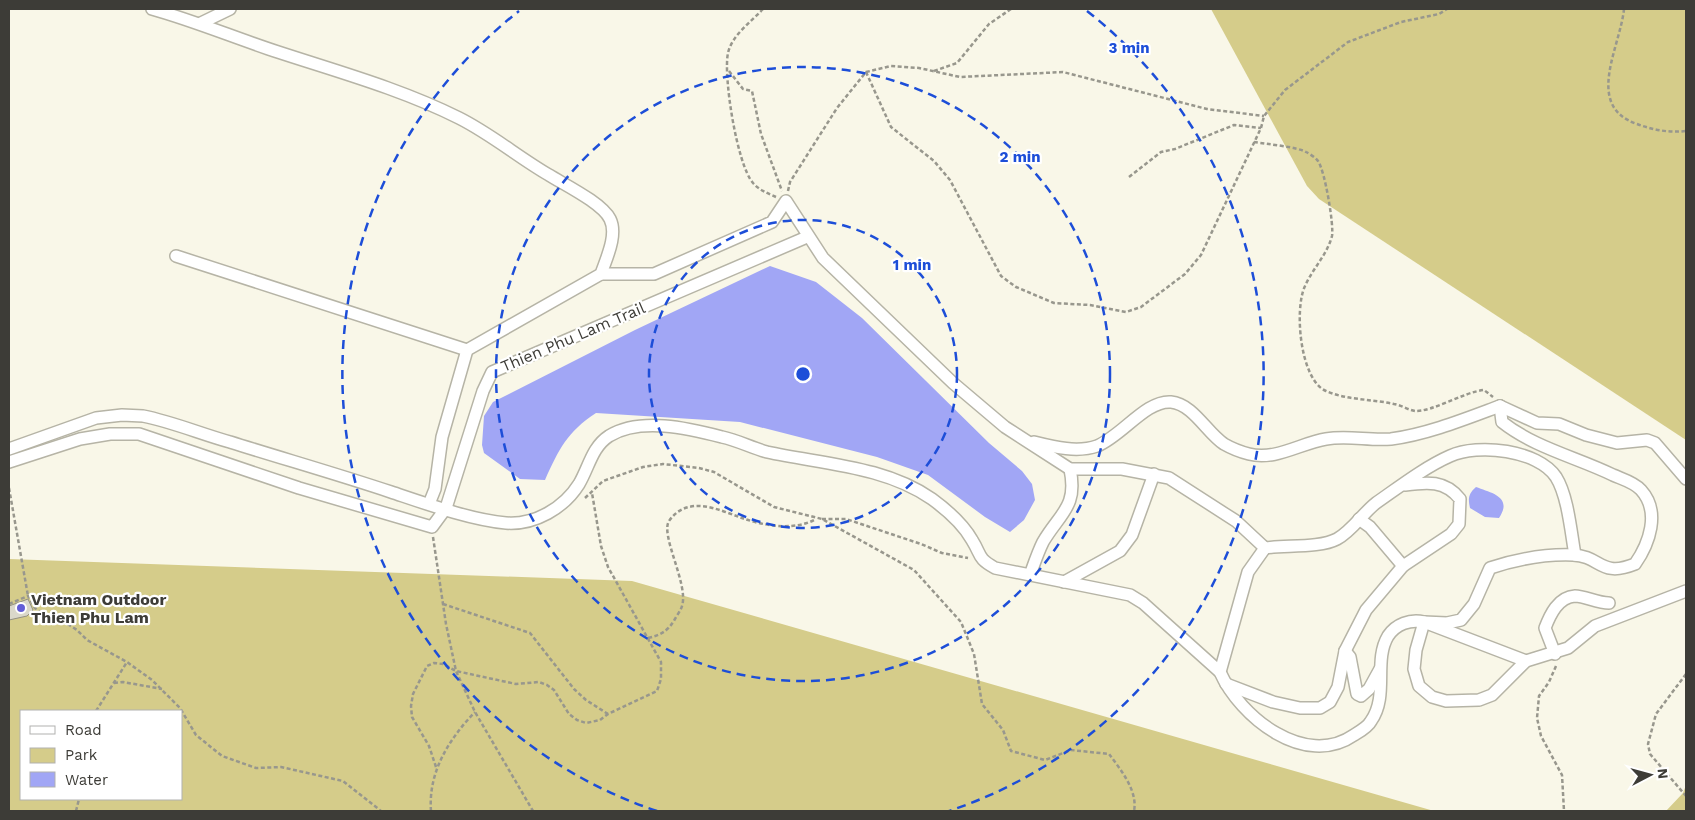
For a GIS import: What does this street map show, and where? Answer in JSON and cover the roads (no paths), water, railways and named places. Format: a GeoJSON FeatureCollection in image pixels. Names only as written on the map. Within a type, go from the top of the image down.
{"type":"FeatureCollection","features":[{"type":"Feature","properties":{"kind":"street"},"geometry":{"type":"LineString","coordinates":[[152,9],[200,23],[256,45],[421,100],[461,119],[595,204],[610,218],[613,229],[602,274]]}},
{"type":"Feature","properties":{"kind":"street"},"geometry":{"type":"LineString","coordinates":[[200,23],[230,9]]}},
{"type":"Feature","properties":{"kind":"street"},"geometry":{"type":"LineString","coordinates":[[429,504],[435,489],[442,437],[467,350],[602,274],[654,274],[772,222],[786,201],[807,237],[823,258],[915,348],[981,408],[1070,469],[1122,469],[1169,478],[1236,522],[1265,548],[1321,544],[1337,539],[1375,504],[1450,456],[1476,450],[1525,455],[1541,462],[1556,478],[1570,527],[1575,555]]}},
{"type":"Feature","properties":{"kind":"street","name":"Thien Phu Lam Trail"},"geometry":{"type":"LineString","coordinates":[[9,462],[80,439],[110,434],[139,434],[299,488],[432,527],[446,508],[483,391],[492,372],[807,237]]}},
{"type":"Feature","properties":{"kind":"street"},"geometry":{"type":"LineString","coordinates":[[176,256],[467,350]]}},
{"type":"Feature","properties":{"kind":"street"},"geometry":{"type":"LineString","coordinates":[[1025,439],[1059,448],[1096,446],[1117,435],[1148,409],[1160,403],[1172,402],[1187,410],[1224,444],[1252,455],[1276,454],[1327,438],[1391,438],[1449,424],[1500,406],[1537,424],[1559,424],[1586,435],[1617,443],[1647,440],[1655,443],[1686,479]]}},
{"type":"Feature","properties":{"kind":"street"},"geometry":{"type":"LineString","coordinates":[[1424,622],[1447,623],[1461,620],[1474,604],[1490,568],[1528,557],[1575,555],[1607,569],[1616,570],[1635,564],[1650,538],[1650,513],[1642,491],[1629,482],[1575,458],[1525,439],[1502,422],[1500,406]]}},
{"type":"Feature","properties":{"kind":"street"},"geometry":{"type":"LineString","coordinates":[[9,449],[96,418],[143,416],[286,458],[429,504],[508,523],[535,519],[566,501],[579,483],[586,465],[597,447],[608,437],[630,427],[660,427],[723,437],[765,451],[857,469],[902,482],[932,499],[956,520],[972,539],[982,561],[995,568],[1116,591],[1136,599],[1220,672],[1225,684],[1248,712],[1275,734],[1300,742],[1324,746],[1336,744],[1348,739],[1371,722],[1381,692],[1385,642],[1396,627],[1415,620],[1526,662]]}},
{"type":"Feature","properties":{"kind":"street"},"geometry":{"type":"LineString","coordinates":[[1030,575],[1043,544],[1065,512],[1070,500],[1074,486],[1070,469]]}},
{"type":"Feature","properties":{"kind":"street"},"geometry":{"type":"LineString","coordinates":[[1064,582],[1120,551],[1132,535],[1154,474]]}},
{"type":"Feature","properties":{"kind":"street"},"geometry":{"type":"LineString","coordinates":[[1225,684],[1273,702],[1300,708],[1320,708],[1330,702],[1335,696],[1345,651],[1366,610],[1403,566],[1451,534],[1459,524],[1461,512],[1460,499],[1447,487],[1437,483],[1403,486]]}},
{"type":"Feature","properties":{"kind":"street"},"geometry":{"type":"LineString","coordinates":[[1359,519],[1370,528],[1403,566]]}},
{"type":"Feature","properties":{"kind":"street"},"geometry":{"type":"LineString","coordinates":[[1220,672],[1248,572],[1265,548]]}},
{"type":"Feature","properties":{"kind":"street"},"geometry":{"type":"LineString","coordinates":[[1424,622],[1416,650],[1414,669],[1419,686],[1432,697],[1446,701],[1479,700],[1492,695],[1526,662],[1555,654],[1568,648],[1595,626],[1686,591]]}},
{"type":"Feature","properties":{"kind":"street"},"geometry":{"type":"LineString","coordinates":[[1555,654],[1545,628],[1550,615],[1561,601],[1575,596],[1597,603],[1609,603]]}},
{"type":"Feature","properties":{"kind":"street"},"geometry":{"type":"LineString","coordinates":[[1345,651],[1350,657],[1357,694],[1361,696],[1369,689],[1382,665]]}},
{"type":"Feature","properties":{"kind":"water"},"geometry":{"type":"Polygon","coordinates":[[[770,266],[816,282],[862,318],[989,443],[1022,471],[1032,484],[1035,500],[1024,520],[1010,532],[985,517],[928,475],[877,457],[740,422],[596,413],[571,434],[555,459],[545,480],[520,479],[484,453],[482,445],[484,416],[493,402],[635,330],[770,266]]]}},
{"type":"Feature","properties":{"kind":"water"},"geometry":{"type":"Polygon","coordinates":[[[1476,487],[1494,494],[1502,501],[1504,505],[1503,511],[1499,518],[1485,517],[1470,508],[1469,497],[1476,487]]]}},
{"type":"Feature","properties":{"kind":"place","name":"Vietnam Outdoor Thien Phu Lam"},"geometry":{"type":"Point","coordinates":[21,608]}}]}
